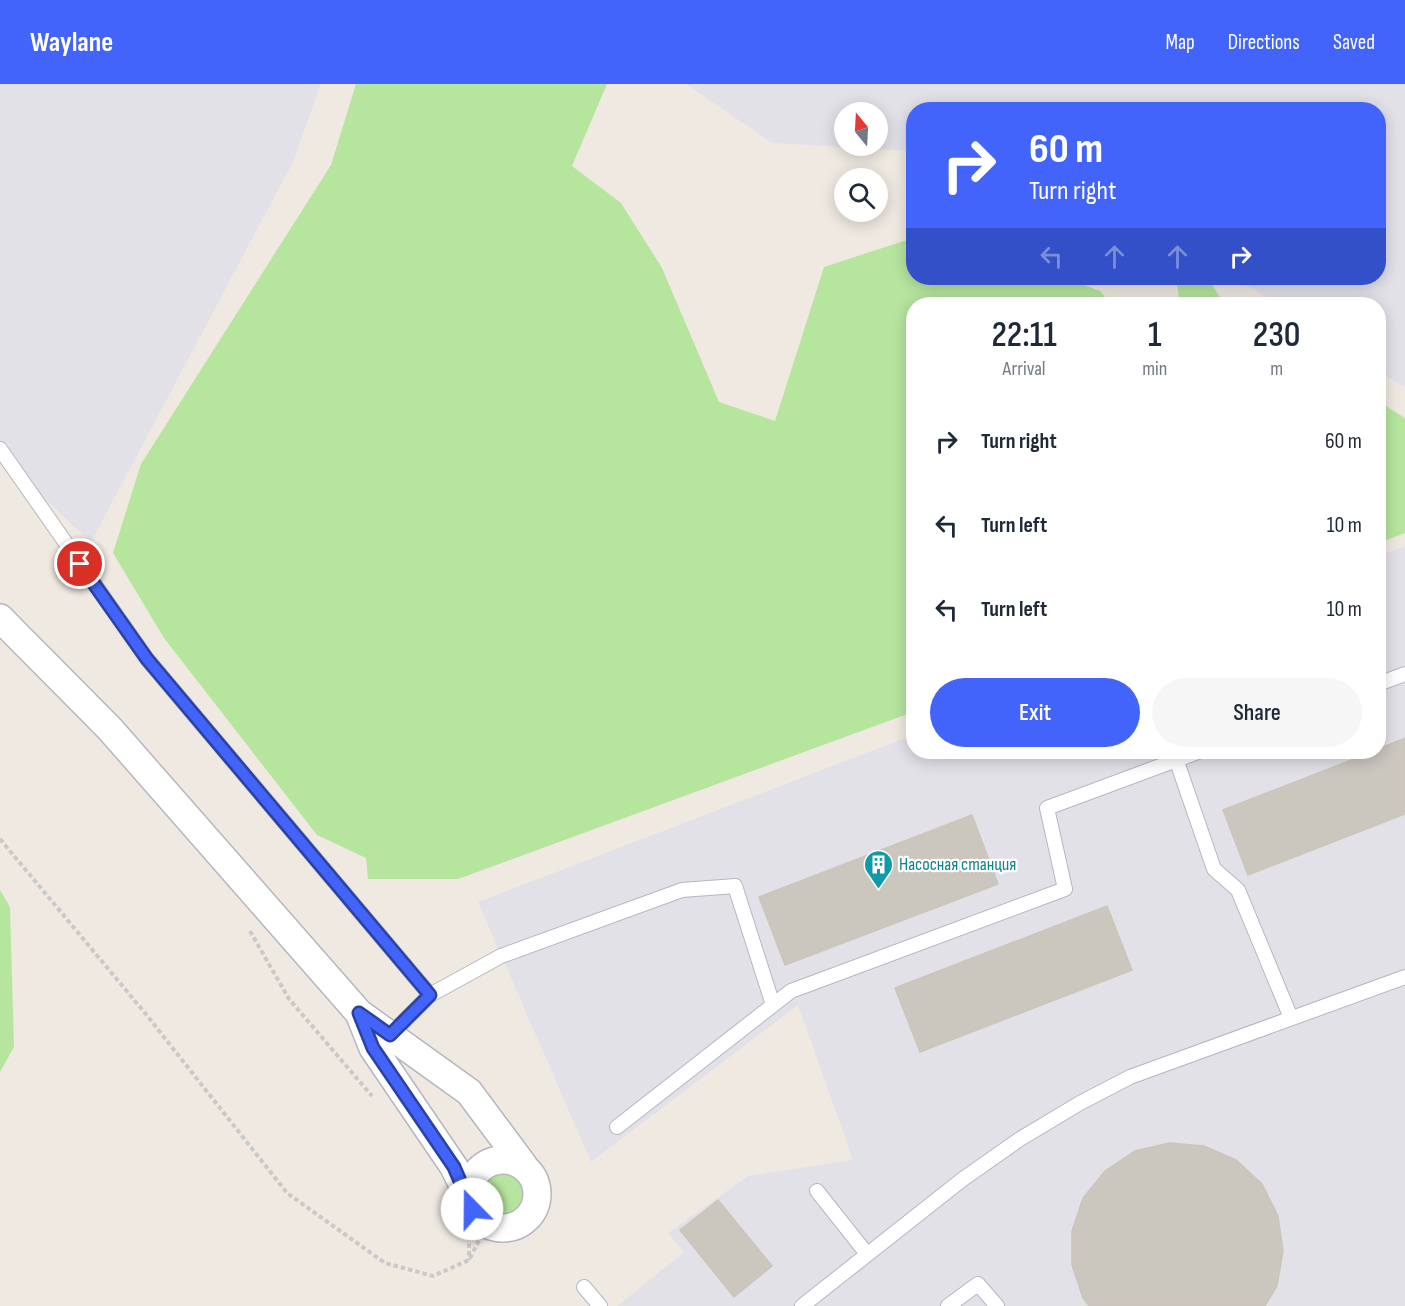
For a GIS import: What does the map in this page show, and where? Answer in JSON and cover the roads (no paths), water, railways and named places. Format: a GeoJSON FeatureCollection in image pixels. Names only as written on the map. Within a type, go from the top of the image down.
{"type":"FeatureCollection","features":[{"type":"Feature","properties":{"kind":"street"},"geometry":{"type":"LineString","coordinates":[[0,618],[110,729],[359,1013],[469,1092],[532,1174],[537,1185],[538,1197],[530,1216],[523,1222],[505,1228],[473,1214],[454,1167],[373,1048],[359,1013]]}},
{"type":"Feature","properties":{"kind":"street"},"geometry":{"type":"LineString","coordinates":[[473,1214],[472,1179],[486,1164],[505,1160],[524,1166]]}},
{"type":"Feature","properties":{"kind":"lane"},"geometry":{"type":"LineString","coordinates":[[0,449],[147,659],[430,995]]}},
{"type":"Feature","properties":{"kind":"lane"},"geometry":{"type":"LineString","coordinates":[[1386,681],[1405,674]]}},
{"type":"Feature","properties":{"kind":"lane"},"geometry":{"type":"LineString","coordinates":[[617,1127],[791,991],[1065,889],[1047,808],[1176,759],[1214,869],[1238,890],[1291,1018]]}},
{"type":"Feature","properties":{"kind":"lane"},"geometry":{"type":"LineString","coordinates":[[390,1035],[430,995],[501,956],[682,890],[735,886],[773,1005]]}},
{"type":"Feature","properties":{"kind":"lane"},"geometry":{"type":"LineString","coordinates":[[802,1306],[963,1179],[1080,1102],[1130,1077],[1405,977]]}},
{"type":"Feature","properties":{"kind":"lane"},"geometry":{"type":"LineString","coordinates":[[817,1191],[867,1254]]}},
{"type":"Feature","properties":{"kind":"lane"},"geometry":{"type":"LineString","coordinates":[[948,1306],[978,1284],[997,1306]]}},
{"type":"Feature","properties":{"kind":"lane"},"geometry":{"type":"LineString","coordinates":[[584,1287],[600,1306]]}},
{"type":"Feature","properties":{"kind":"place","name":"Насосная станция"},"geometry":{"type":"Point","coordinates":[878,890]}}]}
